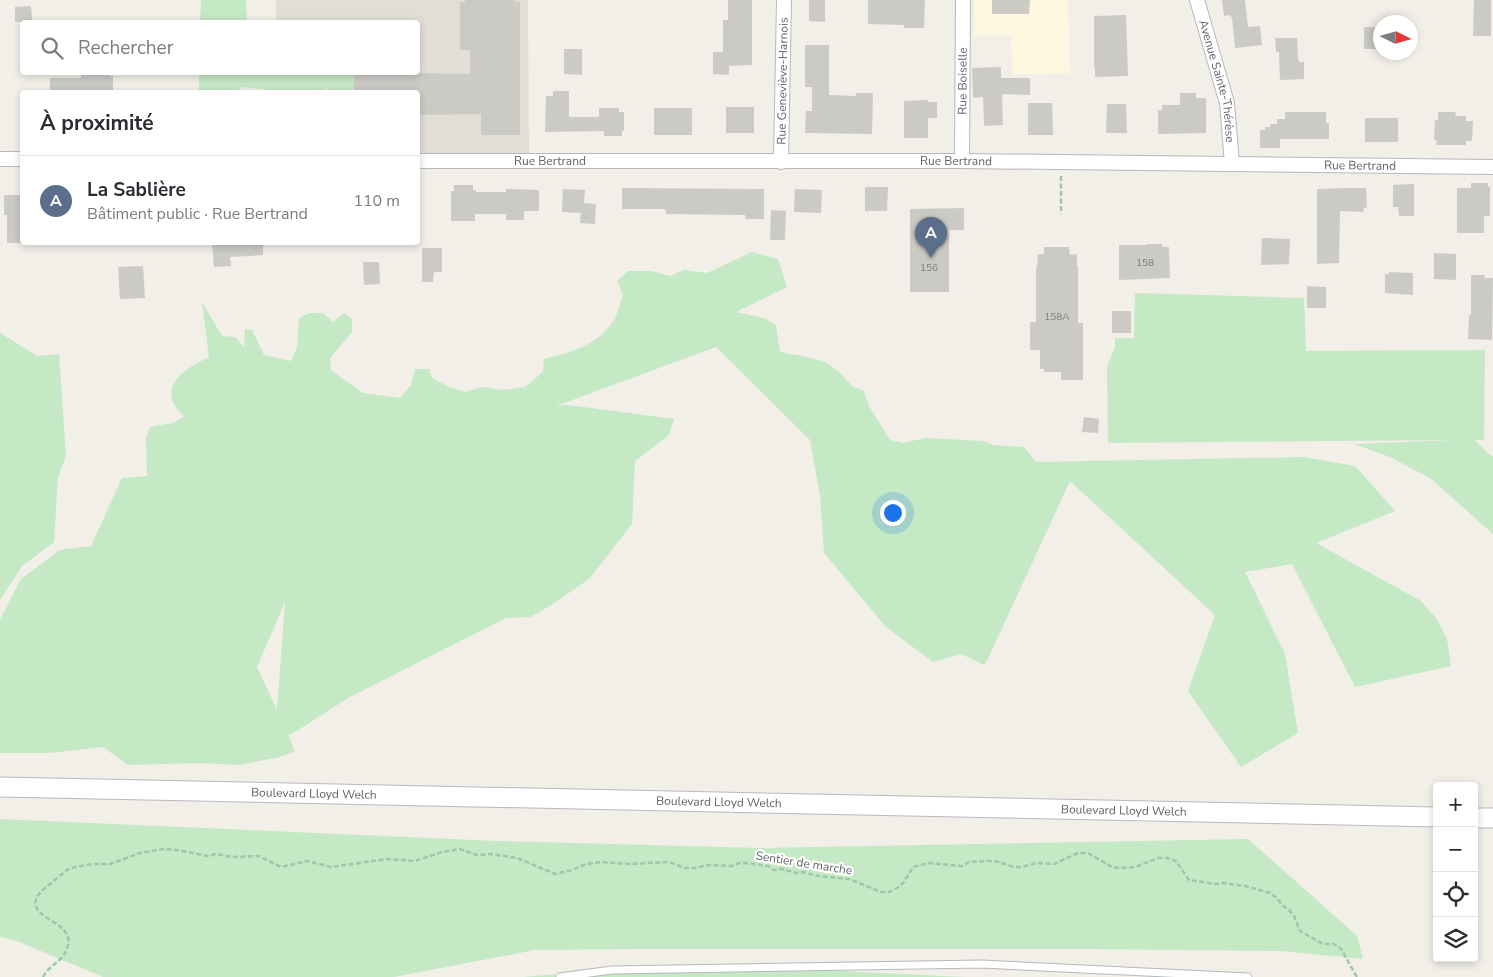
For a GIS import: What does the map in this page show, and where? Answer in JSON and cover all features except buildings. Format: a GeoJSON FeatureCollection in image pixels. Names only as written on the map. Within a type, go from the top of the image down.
{"type":"FeatureCollection","features":[{"type":"Feature","properties":{"kind":"main road","name":"Boulevard Lloyd Welch"},"geometry":{"type":"LineString","coordinates":[[0,787],[1433,817]]}},
{"type":"Feature","properties":{"kind":"main road"},"geometry":{"type":"LineString","coordinates":[[1478,818],[1493,818]]}},
{"type":"Feature","properties":{"kind":"street","name":"Rue Geneviève-Harnois"},"geometry":{"type":"LineString","coordinates":[[781,162],[784,0]]}},
{"type":"Feature","properties":{"kind":"street","name":"Rue Boiselle"},"geometry":{"type":"LineString","coordinates":[[962,0],[962,161]]}},
{"type":"Feature","properties":{"kind":"street","name":"Avenue Sainte-Thérèse"},"geometry":{"type":"LineString","coordinates":[[1197,0],[1228,103],[1232,164]]}},
{"type":"Feature","properties":{"kind":"street"},"geometry":{"type":"LineString","coordinates":[[0,159],[20,159]]}},
{"type":"Feature","properties":{"kind":"street","name":"Rue Bertrand"},"geometry":{"type":"LineString","coordinates":[[420,161],[962,161],[1493,167]]}},
{"type":"Feature","properties":{"kind":"lane"},"geometry":{"type":"LineString","coordinates":[[560,977],[612,970],[982,964],[1248,977]]}},
{"type":"Feature","properties":{"kind":"path"},"geometry":{"type":"LineString","coordinates":[[1061,162],[1061,214]]}},
{"type":"Feature","properties":{"kind":"path","name":"Sentier de marche"},"geometry":{"type":"LineString","coordinates":[[43,977],[49,967],[61,959],[66,952],[68,943],[66,933],[62,928],[38,910],[35,903],[38,895],[44,888],[67,870],[75,867],[110,864],[140,853],[162,849],[208,856],[216,854],[232,857],[258,856],[281,867],[308,861],[331,867],[388,859],[415,861],[442,852],[460,849],[477,856],[491,854],[517,858],[554,874],[572,870],[586,864],[602,862],[628,864],[670,862],[685,868],[709,865],[732,866],[746,863],[768,866],[774,870],[782,869],[796,873],[803,872],[818,876],[849,879],[881,892],[889,892],[897,888],[904,882],[913,866],[921,864],[962,866],[969,862],[987,861],[1021,867],[1037,863],[1054,864],[1078,853],[1088,854],[1112,867],[1127,869],[1158,858],[1167,858],[1176,861],[1189,880],[1244,886],[1270,893],[1294,916],[1300,931],[1323,944],[1334,944],[1341,950],[1357,977]]}},
{"type":"Feature","properties":{"kind":"shaded area"},"geometry":{"type":"Polygon","coordinates":[[[276,0],[528,0],[529,161],[420,161],[420,90],[335,90],[283,75],[420,75],[420,20],[276,20],[276,0]]]}},
{"type":"Feature","properties":{"kind":"shaded area"},"geometry":{"type":"Polygon","coordinates":[[[974,0],[1068,0],[1070,73],[1012,75],[1011,35],[974,36],[974,0]]]}},
{"type":"Feature","properties":{"kind":"green space"},"geometry":{"type":"Polygon","coordinates":[[[201,0],[246,0],[247,20],[200,20],[201,0]]]}},
{"type":"Feature","properties":{"kind":"green space"},"geometry":{"type":"Polygon","coordinates":[[[199,75],[354,75],[354,90],[327,90],[327,88],[322,90],[266,90],[240,87],[239,90],[199,90],[199,75]]]}},
{"type":"Feature","properties":{"kind":"green space"},"geometry":{"type":"Polygon","coordinates":[[[752,252],[778,259],[787,287],[736,312],[764,318],[776,325],[780,352],[825,362],[838,371],[853,387],[863,390],[869,406],[890,440],[903,443],[925,438],[982,441],[993,445],[1024,447],[1036,462],[1304,457],[1355,466],[1395,511],[1316,543],[1421,601],[1436,618],[1447,639],[1451,666],[1355,687],[1292,564],[1245,572],[1285,654],[1298,733],[1241,767],[1188,691],[1215,615],[1070,481],[985,665],[961,654],[933,662],[886,627],[824,553],[820,496],[810,440],[716,347],[556,406],[568,405],[674,419],[669,435],[635,461],[632,524],[589,579],[550,606],[530,617],[506,618],[348,698],[288,735],[295,751],[280,757],[239,765],[200,763],[128,765],[103,747],[49,753],[0,753],[0,620],[21,579],[60,550],[91,546],[122,478],[147,476],[146,439],[150,427],[173,423],[184,417],[174,404],[171,395],[172,388],[181,374],[209,357],[202,302],[222,336],[235,337],[244,347],[245,329],[252,330],[264,355],[291,361],[297,347],[299,318],[309,313],[323,313],[333,322],[344,313],[352,319],[352,332],[330,358],[331,370],[363,393],[400,398],[411,385],[415,369],[429,369],[432,378],[449,387],[465,392],[483,387],[502,390],[525,387],[543,372],[544,359],[584,346],[601,336],[608,329],[615,317],[623,294],[617,281],[628,271],[652,271],[670,276],[684,270],[707,273],[752,252]],[[285,602],[257,667],[277,710],[285,602]]]}},
{"type":"Feature","properties":{"kind":"green space"},"geometry":{"type":"Polygon","coordinates":[[[1135,293],[1304,298],[1306,351],[1485,350],[1484,440],[1475,440],[1493,456],[1493,534],[1430,478],[1390,457],[1354,444],[1453,440],[1108,443],[1107,367],[1115,347],[1115,338],[1134,338],[1135,293]]]}},
{"type":"Feature","properties":{"kind":"green space"},"geometry":{"type":"Polygon","coordinates":[[[0,333],[37,356],[59,354],[66,456],[58,477],[54,542],[22,566],[0,600],[0,333]]]}},
{"type":"Feature","properties":{"kind":"green space"},"geometry":{"type":"Polygon","coordinates":[[[0,819],[496,841],[759,848],[1248,839],[1357,936],[1363,959],[1281,951],[1090,949],[535,950],[394,977],[103,977],[17,941],[0,937],[0,819]]]}},
{"type":"Feature","properties":{"kind":"green space"},"geometry":{"type":"Polygon","coordinates":[[[633,968],[818,970],[964,977],[523,977],[633,968]]]}},
{"type":"Feature","properties":{"kind":"place","name":"La Sablière"},"geometry":{"type":"Point","coordinates":[931,258]}}]}
